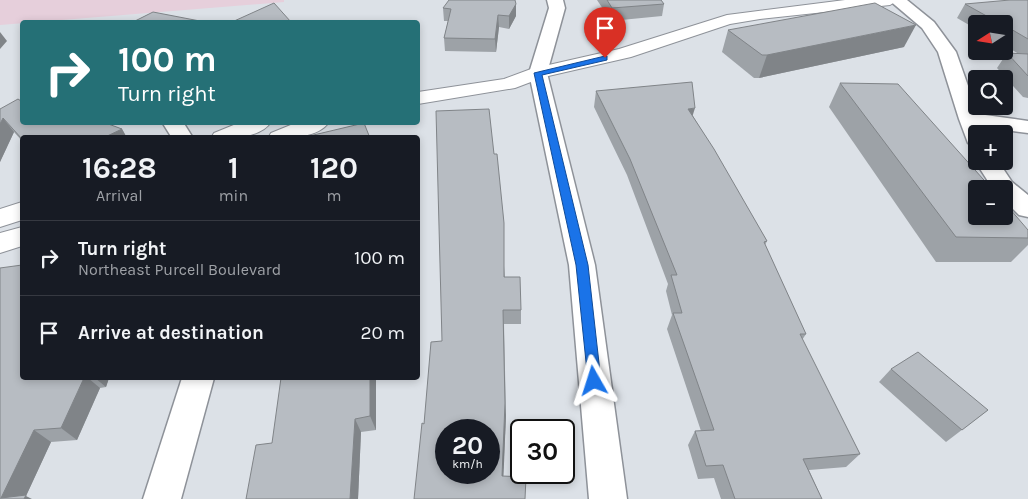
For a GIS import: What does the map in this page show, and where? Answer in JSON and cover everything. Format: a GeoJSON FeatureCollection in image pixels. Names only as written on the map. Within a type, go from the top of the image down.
{"type":"FeatureCollection","features":[{"type":"Feature","properties":{"kind":"street"},"geometry":{"type":"LineString","coordinates":[[555,0],[557,8],[538,73],[582,265],[608,499]]}},
{"type":"Feature","properties":{"kind":"street"},"geometry":{"type":"LineString","coordinates":[[420,98],[508,84],[538,73],[624,53],[727,20],[760,14],[890,0]]}},
{"type":"Feature","properties":{"kind":"street"},"geometry":{"type":"LineString","coordinates":[[897,0],[928,25],[944,47],[971,125]]}},
{"type":"Feature","properties":{"kind":"street"},"geometry":{"type":"LineString","coordinates":[[427,78],[503,67],[538,73]]}},
{"type":"Feature","properties":{"kind":"street"},"geometry":{"type":"LineString","coordinates":[[969,119],[1028,126]]}},
{"type":"Feature","properties":{"kind":"street"},"geometry":{"type":"LineString","coordinates":[[229,135],[254,125]]}},
{"type":"Feature","properties":{"kind":"street"},"geometry":{"type":"LineString","coordinates":[[286,135],[312,125]]}},
{"type":"Feature","properties":{"kind":"street"},"geometry":{"type":"LineString","coordinates":[[992,170],[1004,186],[1028,209]]}},
{"type":"Feature","properties":{"kind":"street"},"geometry":{"type":"LineString","coordinates":[[0,218],[20,212]]}},
{"type":"Feature","properties":{"kind":"street"},"geometry":{"type":"LineString","coordinates":[[0,244],[20,238]]}},
{"type":"Feature","properties":{"kind":"street"},"geometry":{"type":"LineString","coordinates":[[162,499],[197,380]]}},
{"type":"Feature","properties":{"kind":"shaded area"},"geometry":{"type":"Polygon","coordinates":[[[0,0],[284,0],[284,2],[62,20],[20,20],[20,23],[0,25],[0,0]]]}},
{"type":"Feature","properties":{"kind":"building"},"geometry":{"type":"Polygon","coordinates":[[[449,0],[515,0],[516,4],[509,16],[498,15],[495,39],[444,38],[451,9],[443,8],[449,0]]]}},
{"type":"Feature","properties":{"kind":"building"},"geometry":{"type":"Polygon","coordinates":[[[607,0],[661,0],[664,4],[612,8],[607,0]]]}},
{"type":"Feature","properties":{"kind":"building"},"geometry":{"type":"Polygon","coordinates":[[[1028,0],[1028,39],[1013,30],[1013,15],[985,15],[965,4],[1028,0]]]}},
{"type":"Feature","properties":{"kind":"building"},"geometry":{"type":"Polygon","coordinates":[[[274,3],[289,20],[236,20],[274,3]]]}},
{"type":"Feature","properties":{"kind":"building"},"geometry":{"type":"Polygon","coordinates":[[[875,3],[916,25],[767,55],[762,55],[728,30],[875,3]]]}},
{"type":"Feature","properties":{"kind":"building"},"geometry":{"type":"Polygon","coordinates":[[[153,12],[195,20],[137,20],[153,12]]]}},
{"type":"Feature","properties":{"kind":"building"},"geometry":{"type":"Polygon","coordinates":[[[1013,53],[1028,54],[1028,76],[1013,60],[1013,53]]]}},
{"type":"Feature","properties":{"kind":"building"},"geometry":{"type":"Polygon","coordinates":[[[692,82],[695,108],[688,109],[714,149],[767,241],[764,242],[806,334],[800,334],[860,454],[803,459],[822,499],[735,499],[723,465],[706,466],[695,431],[714,430],[673,313],[682,313],[671,275],[677,275],[630,159],[596,91],[692,82]]]}},
{"type":"Feature","properties":{"kind":"building"},"geometry":{"type":"Polygon","coordinates":[[[840,83],[898,84],[968,162],[968,170],[975,170],[984,180],[968,180],[968,225],[1013,225],[1013,212],[1028,230],[1028,238],[956,237],[840,83]]]}},
{"type":"Feature","properties":{"kind":"building"},"geometry":{"type":"Polygon","coordinates":[[[18,99],[20,100],[20,125],[111,125],[122,129],[109,135],[20,135],[20,137],[3,118],[0,124],[0,109],[18,99]]]}},
{"type":"Feature","properties":{"kind":"building"},"geometry":{"type":"Polygon","coordinates":[[[489,109],[494,154],[497,154],[504,223],[504,277],[520,277],[521,310],[503,310],[505,403],[502,476],[510,476],[510,484],[526,484],[525,499],[414,499],[422,423],[424,424],[431,342],[442,341],[436,111],[489,109]]]}},
{"type":"Feature","properties":{"kind":"building"},"geometry":{"type":"Polygon","coordinates":[[[356,125],[365,125],[369,135],[314,135],[356,125]]]}},
{"type":"Feature","properties":{"kind":"building"},"geometry":{"type":"Polygon","coordinates":[[[20,265],[20,380],[83,380],[61,428],[34,430],[1,498],[26,495],[24,499],[0,499],[0,268],[20,265]]]}},
{"type":"Feature","properties":{"kind":"building"},"geometry":{"type":"Polygon","coordinates":[[[918,352],[988,410],[962,430],[891,369],[918,352]]]}},
{"type":"Feature","properties":{"kind":"building"},"geometry":{"type":"Polygon","coordinates":[[[281,380],[370,380],[370,416],[355,419],[350,499],[246,499],[256,445],[272,443],[281,380]]]}},
{"type":"Feature","properties":{"kind":"route"},"geometry":{"type":"LineString","coordinates":[[594,381],[582,265],[538,73],[605,58]]}}]}
